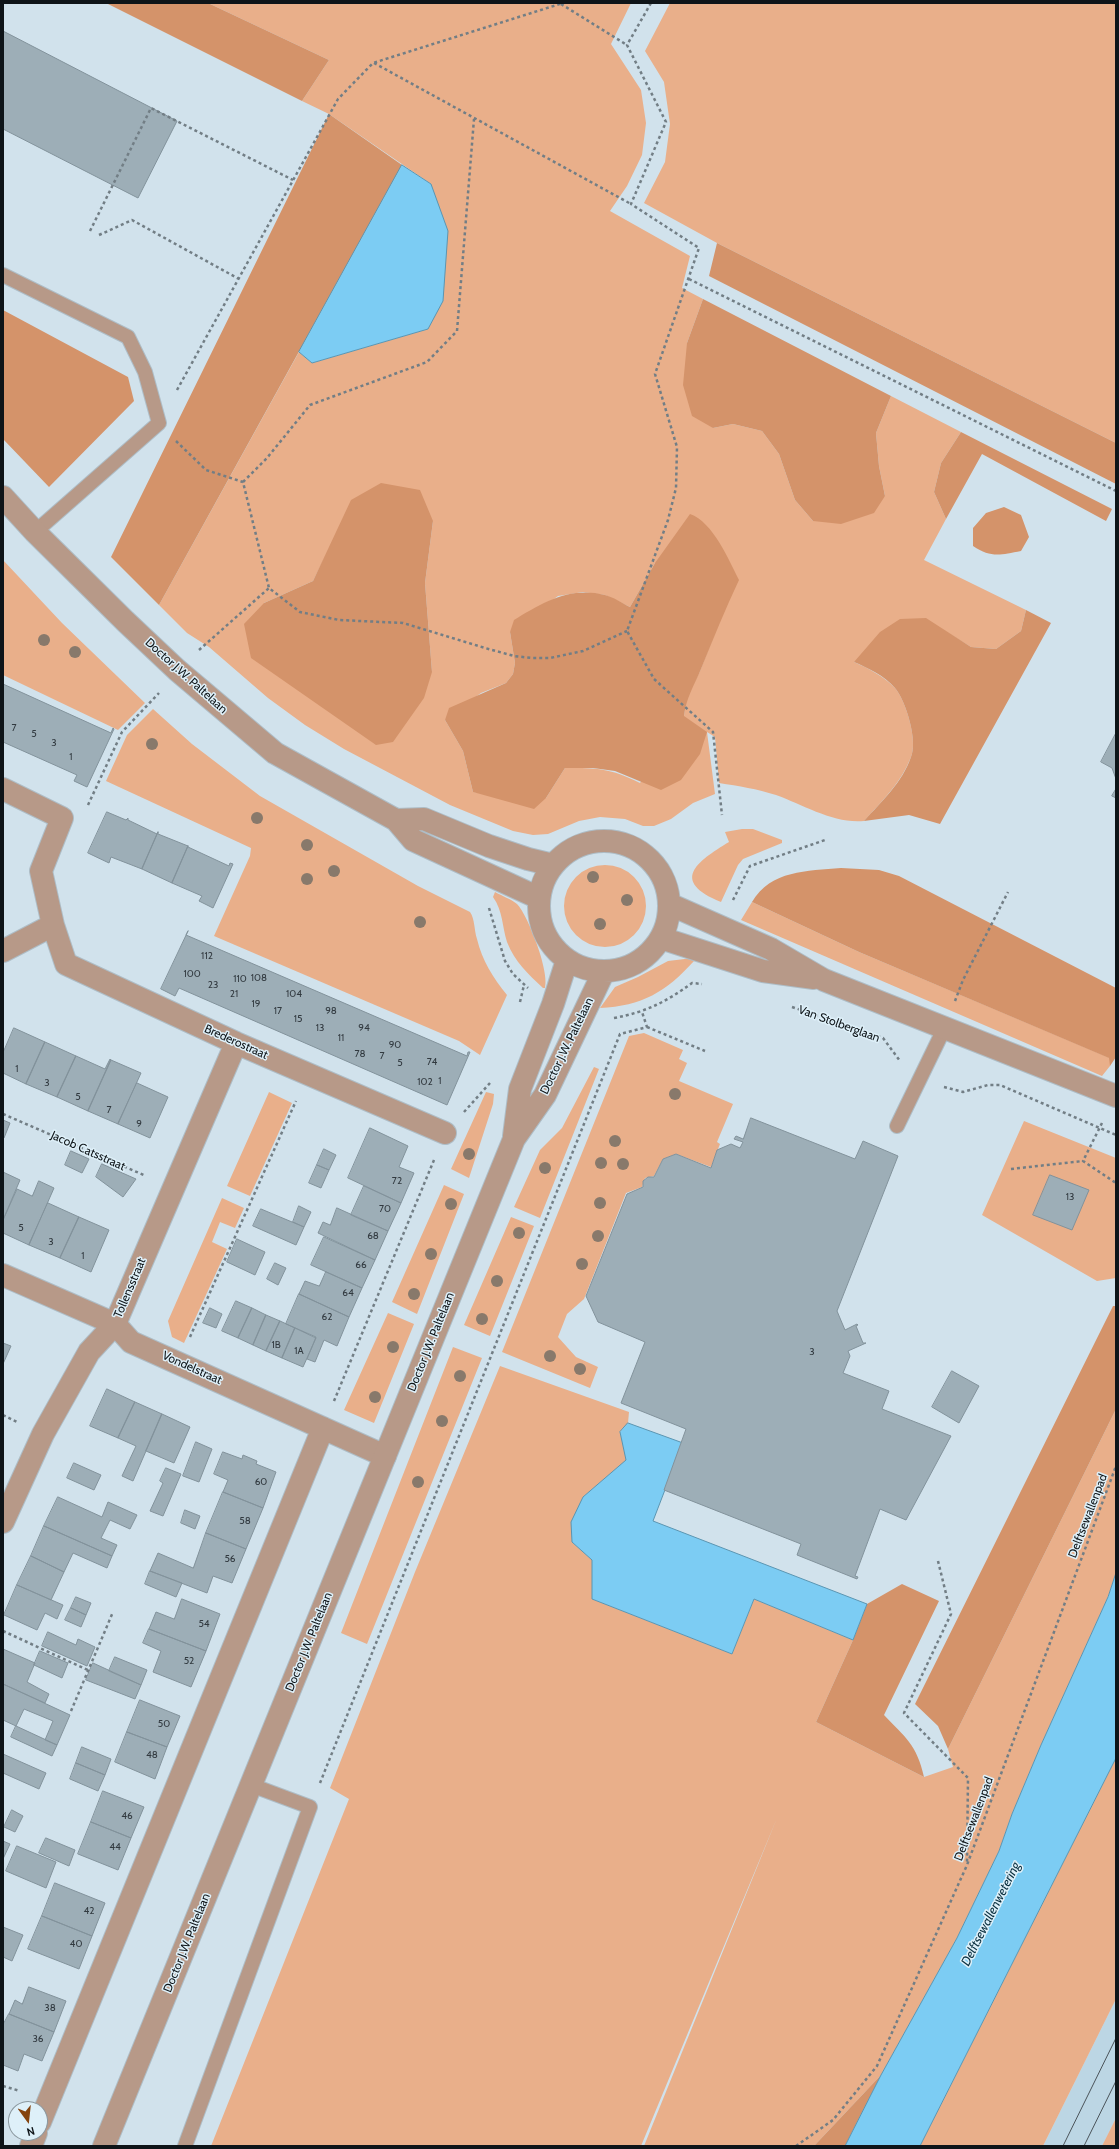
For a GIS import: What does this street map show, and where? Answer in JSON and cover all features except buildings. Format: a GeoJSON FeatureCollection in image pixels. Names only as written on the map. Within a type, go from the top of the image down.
{"type":"FeatureCollection","features":[{"type":"Feature","properties":{"kind":"street","name":"Doctor J.W. Paltelaan"},"geometry":{"type":"LineString","coordinates":[[3,497],[35,532],[125,621],[178,670],[275,753],[396,820],[413,840],[539,898]]}},
{"type":"Feature","properties":{"kind":"street"},"geometry":{"type":"LineString","coordinates":[[3,789],[62,818]]}},
{"type":"Feature","properties":{"kind":"street","name":"Brederostraat"},"geometry":{"type":"LineString","coordinates":[[62,818],[41,870],[53,925],[66,964],[236,1043],[445,1133]]}},
{"type":"Feature","properties":{"kind":"street"},"geometry":{"type":"LineString","coordinates":[[396,820],[424,819],[489,846],[528,859],[553,865]]}},
{"type":"Feature","properties":{"kind":"street"},"geometry":{"type":"LineString","coordinates":[[590,842],[619,842],[645,855],[656,865],[667,887],[670,904],[668,921],[661,938],[655,947],[637,962],[627,967],[604,971],[584,968],[567,960],[550,943],[544,933],[539,910],[541,886],[553,865],[564,855],[590,842]]}},
{"type":"Feature","properties":{"kind":"street"},"geometry":{"type":"LineString","coordinates":[[670,904],[771,949],[824,980],[944,1029],[1115,1095]]}},
{"type":"Feature","properties":{"kind":"street"},"geometry":{"type":"LineString","coordinates":[[3,951],[53,925]]}},
{"type":"Feature","properties":{"kind":"street"},"geometry":{"type":"LineString","coordinates":[[661,938],[763,971],[824,980]]}},
{"type":"Feature","properties":{"kind":"street","name":"Doctor J.W. Paltelaan"},"geometry":{"type":"LineString","coordinates":[[514,1139],[520,1089],[553,1004],[567,960]]}},
{"type":"Feature","properties":{"kind":"street","name":"Doctor J.W. Paltelaan"},"geometry":{"type":"LineString","coordinates":[[104,2146],[514,1139],[545,1095],[604,971]]}},
{"type":"Feature","properties":{"kind":"street","name":"Tollensstraat"},"geometry":{"type":"LineString","coordinates":[[3,1522],[43,1434],[89,1352],[115,1324],[236,1043]]}},
{"type":"Feature","properties":{"kind":"street","name":"Vondelstraat"},"geometry":{"type":"LineString","coordinates":[[3,1275],[115,1324],[131,1342],[385,1456]]}},
{"type":"Feature","properties":{"kind":"street"},"geometry":{"type":"LineString","coordinates":[[48,2102],[323,1428]]}},
{"type":"Feature","properties":{"kind":"lane"},"geometry":{"type":"LineString","coordinates":[[3,275],[128,337],[145,372],[159,423],[35,532]]}},
{"type":"Feature","properties":{"kind":"lane"},"geometry":{"type":"LineString","coordinates":[[897,1126],[944,1029]]}},
{"type":"Feature","properties":{"kind":"lane"},"geometry":{"type":"LineString","coordinates":[[185,2146],[310,1807],[251,1785]]}},
{"type":"Feature","properties":{"kind":"path"},"geometry":{"type":"LineString","coordinates":[[627,45],[651,3]]}},
{"type":"Feature","properties":{"kind":"path"},"geometry":{"type":"LineString","coordinates":[[243,482],[206,470],[159,423],[338,99],[373,63],[561,4],[627,45],[666,122],[631,204]]}},
{"type":"Feature","properties":{"kind":"path"},"geometry":{"type":"LineString","coordinates":[[243,482],[269,588],[300,612],[339,620],[403,623],[514,656],[550,658],[567,655],[583,651],[627,631],[668,520],[676,488],[677,447],[655,374],[699,248],[631,204],[373,63]]}},
{"type":"Feature","properties":{"kind":"path"},"geometry":{"type":"LineString","coordinates":[[90,230],[151,108],[293,180]]}},
{"type":"Feature","properties":{"kind":"path"},"geometry":{"type":"LineString","coordinates":[[243,482],[267,458],[310,405],[427,362],[457,331],[474,119]]}},
{"type":"Feature","properties":{"kind":"path"},"geometry":{"type":"LineString","coordinates":[[99,235],[132,220],[239,279]]}},
{"type":"Feature","properties":{"kind":"path"},"geometry":{"type":"LineString","coordinates":[[689,279],[1116,491]]}},
{"type":"Feature","properties":{"kind":"path"},"geometry":{"type":"LineString","coordinates":[[62,818],[90,805],[122,732],[159,693],[178,670],[269,588]]}},
{"type":"Feature","properties":{"kind":"path"},"geometry":{"type":"LineString","coordinates":[[627,631],[654,679],[713,732],[722,815]]}},
{"type":"Feature","properties":{"kind":"path"},"geometry":{"type":"LineString","coordinates":[[720,927],[750,866],[825,840]]}},
{"type":"Feature","properties":{"kind":"path"},"geometry":{"type":"LineString","coordinates":[[963,980],[1008,892]]}},
{"type":"Feature","properties":{"kind":"path"},"geometry":{"type":"LineString","coordinates":[[614,1018],[642,1012],[662,1003],[692,983],[708,953]]}},
{"type":"Feature","properties":{"kind":"path"},"geometry":{"type":"LineString","coordinates":[[692,983],[706,985]]}},
{"type":"Feature","properties":{"kind":"path","name":"Van Stolberglaan"},"geometry":{"type":"LineString","coordinates":[[786,1004],[883,1038],[905,1068],[919,1080],[963,1092],[988,1085],[1000,1085],[1116,1135]]}},
{"type":"Feature","properties":{"kind":"path"},"geometry":{"type":"LineString","coordinates":[[642,1012],[648,1027]]}},
{"type":"Feature","properties":{"kind":"path"},"geometry":{"type":"LineString","coordinates":[[310,1807],[620,1034],[648,1027],[705,1051]]}},
{"type":"Feature","properties":{"kind":"path"},"geometry":{"type":"LineString","coordinates":[[178,1362],[308,1075]]}},
{"type":"Feature","properties":{"kind":"path"},"geometry":{"type":"LineString","coordinates":[[323,1428],[445,1133],[495,1078]]}},
{"type":"Feature","properties":{"kind":"path"},"geometry":{"type":"LineString","coordinates":[[1084,1161],[1115,1095]]}},
{"type":"Feature","properties":{"kind":"path","name":"Jacob Catsstraat"},"geometry":{"type":"LineString","coordinates":[[3,1114],[174,1189]]}},
{"type":"Feature","properties":{"kind":"path"},"geometry":{"type":"LineString","coordinates":[[1012,1169],[1084,1161],[1116,1183]]}},
{"type":"Feature","properties":{"kind":"path","name":"Delftsewallenpad"},"geometry":{"type":"LineString","coordinates":[[796,2146],[833,2120],[877,2066],[967,1865],[1116,1466]]}},
{"type":"Feature","properties":{"kind":"path"},"geometry":{"type":"LineString","coordinates":[[938,1562],[951,1614],[904,1713],[968,1778],[967,1865]]}},
{"type":"Feature","properties":{"kind":"path"},"geometry":{"type":"LineString","coordinates":[[71,1711],[112,1612]]}},
{"type":"Feature","properties":{"kind":"path"},"geometry":{"type":"LineString","coordinates":[[3,1631],[88,1670]]}},
{"type":"Feature","properties":{"kind":"shaded area"},"geometry":{"type":"Polygon","coordinates":[[[106,3],[208,3],[329,60],[302,101],[106,3]]]}},
{"type":"Feature","properties":{"kind":"shaded area"},"geometry":{"type":"Polygon","coordinates":[[[208,3],[631,3],[611,44],[641,90],[646,123],[642,155],[627,186],[610,211],[690,256],[682,288],[703,299],[687,343],[713,428],[733,424],[762,431],[779,454],[795,500],[813,521],[885,496],[879,466],[876,433],[891,396],[961,432],[941,463],[934,492],[946,519],[924,560],[1026,610],[1021,631],[996,649],[971,647],[943,630],[854,662],[876,673],[895,688],[907,711],[913,741],[911,757],[902,775],[864,821],[842,820],[830,817],[776,795],[719,783],[715,737],[707,732],[715,794],[693,803],[671,819],[654,826],[643,826],[625,819],[600,817],[579,821],[548,834],[533,835],[513,831],[450,805],[344,749],[305,725],[268,698],[209,647],[187,633],[159,605],[299,352],[312,363],[428,329],[431,184],[329,114],[302,101],[329,60],[208,3]],[[433,521],[331,545],[313,581],[264,603],[432,672],[425,583],[433,521]],[[655,563],[630,607],[605,595],[583,592],[558,596],[510,632],[515,663],[513,674],[506,683],[481,693],[445,720],[463,751],[473,792],[546,798],[565,768],[604,770],[620,774],[640,783],[684,716],[686,699],[700,671],[723,612],[655,563]]]}},
{"type":"Feature","properties":{"kind":"shaded area"},"geometry":{"type":"Polygon","coordinates":[[[670,3],[1116,3],[1116,443],[717,243],[644,203],[665,162],[670,124],[664,82],[645,51],[670,3]]]}},
{"type":"Feature","properties":{"kind":"shaded area"},"geometry":{"type":"Polygon","coordinates":[[[329,114],[402,165],[159,605],[111,557],[329,114]]]}},
{"type":"Feature","properties":{"kind":"shaded area"},"geometry":{"type":"Polygon","coordinates":[[[717,243],[1116,443],[1116,484],[709,276],[717,243]]]}},
{"type":"Feature","properties":{"kind":"shaded area"},"geometry":{"type":"Polygon","coordinates":[[[703,299],[891,396],[876,433],[879,466],[885,496],[874,513],[841,524],[813,521],[795,500],[779,454],[762,431],[733,424],[713,428],[692,416],[683,385],[687,343],[703,299]]]}},
{"type":"Feature","properties":{"kind":"shaded area"},"geometry":{"type":"Polygon","coordinates":[[[3,310],[128,377],[134,401],[49,487],[3,439],[3,310]]]}},
{"type":"Feature","properties":{"kind":"shaded area"},"geometry":{"type":"Polygon","coordinates":[[[961,432],[1112,509],[1106,521],[982,454],[946,519],[934,492],[941,463],[961,432]]]}},
{"type":"Feature","properties":{"kind":"shaded area"},"geometry":{"type":"Polygon","coordinates":[[[381,483],[420,490],[433,521],[425,583],[432,672],[424,698],[393,742],[376,745],[251,658],[244,624],[264,603],[313,581],[351,500],[381,483]]]}},
{"type":"Feature","properties":{"kind":"shaded area"},"geometry":{"type":"Polygon","coordinates":[[[1004,507],[1021,515],[1029,537],[1021,551],[1007,554],[991,554],[979,550],[973,546],[973,528],[986,513],[1004,507]]]}},
{"type":"Feature","properties":{"kind":"shaded area"},"geometry":{"type":"Polygon","coordinates":[[[690,514],[698,518],[713,533],[725,552],[739,580],[719,624],[687,703],[684,716],[707,732],[700,754],[681,780],[661,790],[615,771],[593,768],[565,768],[546,798],[534,809],[473,792],[463,751],[445,720],[449,708],[506,683],[513,674],[515,663],[510,632],[514,620],[546,602],[568,594],[592,593],[605,595],[630,607],[655,563],[690,514]]]}},
{"type":"Feature","properties":{"kind":"shaded area"},"geometry":{"type":"Polygon","coordinates":[[[3,560],[62,623],[145,703],[118,730],[3,675],[3,560]]]}},
{"type":"Feature","properties":{"kind":"shaded area"},"geometry":{"type":"Polygon","coordinates":[[[1026,610],[1051,623],[940,824],[909,815],[864,821],[891,791],[902,775],[911,757],[913,741],[907,711],[895,688],[881,676],[854,662],[880,632],[900,619],[926,618],[971,647],[996,649],[1021,631],[1026,610]]]}},
{"type":"Feature","properties":{"kind":"shaded area"},"geometry":{"type":"Polygon","coordinates":[[[153,709],[192,744],[260,796],[418,886],[470,912],[473,918],[479,947],[485,961],[497,982],[507,995],[480,1055],[459,1041],[214,936],[250,856],[251,848],[106,781],[127,735],[153,709]]]}},
{"type":"Feature","properties":{"kind":"shaded area"},"geometry":{"type":"Polygon","coordinates":[[[753,829],[782,840],[782,843],[743,859],[738,865],[721,902],[705,894],[696,887],[692,879],[694,872],[699,864],[707,857],[729,842],[725,832],[753,829]]]}},
{"type":"Feature","properties":{"kind":"shaded area"},"geometry":{"type":"Polygon","coordinates":[[[605,865],[621,868],[634,877],[643,890],[646,906],[643,922],[634,935],[621,944],[605,947],[589,944],[576,935],[567,922],[564,906],[567,890],[576,877],[589,868],[605,865]]]}},
{"type":"Feature","properties":{"kind":"shaded area"},"geometry":{"type":"Polygon","coordinates":[[[841,868],[879,870],[899,876],[1116,988],[1116,1057],[1110,1066],[1109,1058],[859,952],[752,902],[760,891],[780,878],[791,874],[815,870],[841,868]]]}},
{"type":"Feature","properties":{"kind":"shaded area"},"geometry":{"type":"Polygon","coordinates":[[[495,892],[517,904],[522,910],[532,931],[541,957],[546,980],[545,988],[543,988],[527,973],[510,949],[505,936],[499,908],[493,897],[495,892]]]}},
{"type":"Feature","properties":{"kind":"shaded area"},"geometry":{"type":"Polygon","coordinates":[[[752,902],[859,952],[1110,1058],[1110,1066],[1102,1076],[741,920],[752,902]]]}},
{"type":"Feature","properties":{"kind":"shaded area"},"geometry":{"type":"Polygon","coordinates":[[[693,958],[694,961],[684,972],[663,989],[652,995],[628,1004],[600,1008],[615,987],[668,961],[693,958]]]}},
{"type":"Feature","properties":{"kind":"shaded area"},"geometry":{"type":"Polygon","coordinates":[[[644,1033],[683,1050],[679,1059],[687,1063],[679,1081],[733,1104],[717,1142],[720,1144],[711,1167],[676,1154],[663,1159],[654,1176],[645,1178],[642,1187],[626,1193],[584,1299],[567,1314],[558,1337],[576,1357],[598,1367],[590,1388],[502,1352],[629,1036],[644,1033]]]}},
{"type":"Feature","properties":{"kind":"shaded area"},"geometry":{"type":"Polygon","coordinates":[[[594,1067],[599,1069],[540,1218],[514,1207],[540,1150],[562,1128],[594,1067]]]}},
{"type":"Feature","properties":{"kind":"shaded area"},"geometry":{"type":"Polygon","coordinates":[[[269,1092],[292,1103],[250,1196],[227,1186],[269,1092]]]}},
{"type":"Feature","properties":{"kind":"shaded area"},"geometry":{"type":"Polygon","coordinates":[[[486,1092],[494,1094],[493,1104],[469,1178],[451,1169],[486,1092]]]}},
{"type":"Feature","properties":{"kind":"shaded area"},"geometry":{"type":"Polygon","coordinates":[[[1024,1121],[1116,1158],[1116,1278],[1097,1281],[982,1215],[1024,1121]]]}},
{"type":"Feature","properties":{"kind":"shaded area"},"geometry":{"type":"Polygon","coordinates":[[[444,1185],[464,1194],[417,1314],[392,1302],[444,1185]]]}},
{"type":"Feature","properties":{"kind":"shaded area"},"geometry":{"type":"Polygon","coordinates":[[[222,1198],[244,1208],[235,1228],[220,1222],[212,1242],[227,1249],[184,1343],[172,1337],[168,1321],[222,1198]]]}},
{"type":"Feature","properties":{"kind":"shaded area"},"geometry":{"type":"Polygon","coordinates":[[[511,1217],[534,1226],[490,1336],[464,1325],[511,1217]]]}},
{"type":"Feature","properties":{"kind":"shaded area"},"geometry":{"type":"Polygon","coordinates":[[[1113,1306],[1116,1306],[1116,1409],[948,1749],[938,1726],[915,1704],[1113,1306]]]}},
{"type":"Feature","properties":{"kind":"shaded area"},"geometry":{"type":"Polygon","coordinates":[[[388,1313],[414,1324],[374,1423],[344,1410],[388,1313]]]}},
{"type":"Feature","properties":{"kind":"shaded area"},"geometry":{"type":"Polygon","coordinates":[[[453,1347],[482,1358],[367,1644],[341,1633],[453,1347]]]}},
{"type":"Feature","properties":{"kind":"shaded area"},"geometry":{"type":"Polygon","coordinates":[[[500,1366],[629,1412],[628,1423],[620,1432],[627,1460],[583,1497],[572,1542],[592,1560],[592,1599],[732,1654],[754,1599],[853,1640],[816,1722],[924,1777],[953,1767],[948,1749],[1116,1409],[1116,1573],[1108,1597],[1041,1745],[1012,1814],[999,1851],[957,1938],[881,2075],[814,2146],[644,2146],[777,1818],[641,2146],[211,2146],[349,1799],[330,1788],[415,1572],[500,1366]]]}},
{"type":"Feature","properties":{"kind":"shaded area"},"geometry":{"type":"Polygon","coordinates":[[[902,1584],[939,1601],[884,1715],[914,1749],[924,1777],[816,1722],[853,1640],[867,1604],[902,1584]]]}},
{"type":"Feature","properties":{"kind":"shaded area"},"geometry":{"type":"Polygon","coordinates":[[[1116,1758],[1116,1999],[1043,2146],[920,2146],[1116,1758]]]}},
{"type":"Feature","properties":{"kind":"shaded area"},"geometry":{"type":"Polygon","coordinates":[[[1116,1999],[1116,2118],[1102,2146],[1043,2146],[1116,1999]]]}},
{"type":"Feature","properties":{"kind":"shaded area"},"geometry":{"type":"Polygon","coordinates":[[[881,2075],[845,2146],[814,2146],[881,2075]]]}},
{"type":"Feature","properties":{"kind":"shaded area"},"geometry":{"type":"Polygon","coordinates":[[[1116,2118],[1116,2146],[1102,2146],[1116,2118]]]}},
{"type":"Feature","properties":{"kind":"water"},"geometry":{"type":"Polygon","coordinates":[[[402,165],[431,184],[448,231],[443,301],[428,329],[312,363],[299,352],[402,165]]]}},
{"type":"Feature","properties":{"kind":"water"},"geometry":{"type":"Polygon","coordinates":[[[628,1423],[683,1443],[653,1521],[867,1604],[853,1640],[754,1599],[732,1654],[592,1599],[592,1560],[572,1542],[571,1522],[583,1497],[626,1460],[620,1432],[628,1423]]]}},
{"type":"Feature","properties":{"kind":"water","name":"Delftsewallenwetering"},"geometry":{"type":"Polygon","coordinates":[[[1116,1573],[1116,1758],[920,2146],[845,2146],[881,2075],[957,1938],[999,1851],[1012,1814],[1041,1745],[1108,1597],[1116,1573]]]}},
{"type":"Feature","properties":{"kind":"tram line"},"geometry":{"type":"LineString","coordinates":[[1063,2146],[1116,2038]]}},
{"type":"Feature","properties":{"kind":"tram line"},"geometry":{"type":"LineString","coordinates":[[1084,2146],[1116,2081]]}}]}
